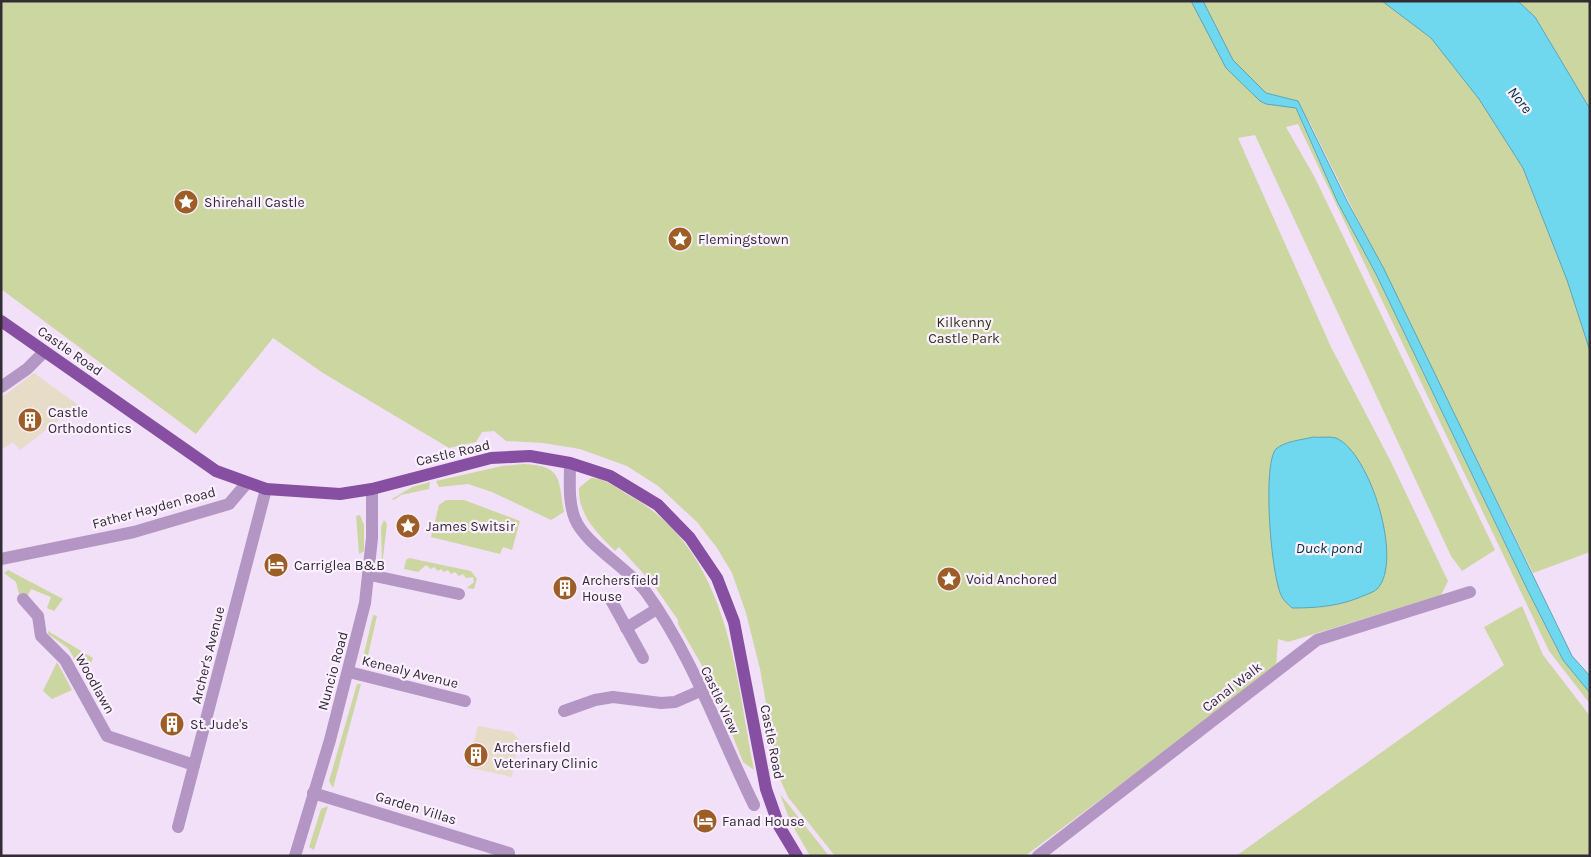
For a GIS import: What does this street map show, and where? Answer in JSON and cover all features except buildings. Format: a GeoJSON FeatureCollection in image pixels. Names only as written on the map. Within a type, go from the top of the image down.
{"type":"FeatureCollection","features":[{"type":"Feature","properties":{"kind":"main road","name":"Castle Road"},"geometry":{"type":"LineString","coordinates":[[1,321],[216,471],[246,484],[266,489],[340,494],[372,488],[491,458],[530,456],[570,463],[610,476],[658,505],[690,538],[717,578],[734,622],[766,789],[779,826],[796,856]]}},
{"type":"Feature","properties":{"kind":"street"},"geometry":{"type":"LineString","coordinates":[[1,387],[27,369],[44,352]]}},
{"type":"Feature","properties":{"kind":"street","name":"Castle View"},"geometry":{"type":"LineString","coordinates":[[570,463],[569,491],[575,520],[591,540],[624,567],[645,591],[657,609],[700,691],[754,805]]}},
{"type":"Feature","properties":{"kind":"street","name":"Father Hayden Road"},"geometry":{"type":"LineString","coordinates":[[1,559],[134,532],[230,504],[246,484]]}},
{"type":"Feature","properties":{"kind":"street","name":"Nuncio Road"},"geometry":{"type":"LineString","coordinates":[[295,856],[348,672],[370,575],[372,488]]}},
{"type":"Feature","properties":{"kind":"street","name":"Archer's Avenue"},"geometry":{"type":"LineString","coordinates":[[178,828],[266,489]]}},
{"type":"Feature","properties":{"kind":"street"},"geometry":{"type":"LineString","coordinates":[[370,575],[458,594]]}},
{"type":"Feature","properties":{"kind":"street","name":"Canal Walk"},"geometry":{"type":"LineString","coordinates":[[1038,856],[1317,640],[1470,592]]}},
{"type":"Feature","properties":{"kind":"street","name":"Woodlawn"},"geometry":{"type":"LineString","coordinates":[[23,599],[38,616],[41,636],[65,660],[108,736],[194,765]]}},
{"type":"Feature","properties":{"kind":"street"},"geometry":{"type":"LineString","coordinates":[[611,600],[643,658]]}},
{"type":"Feature","properties":{"kind":"street"},"geometry":{"type":"LineString","coordinates":[[626,628],[657,609]]}},
{"type":"Feature","properties":{"kind":"street","name":"Kenealy Avenue"},"geometry":{"type":"LineString","coordinates":[[348,672],[465,701]]}},
{"type":"Feature","properties":{"kind":"street"},"geometry":{"type":"LineString","coordinates":[[564,711],[596,700],[613,698],[661,704],[675,702],[700,691]]}},
{"type":"Feature","properties":{"kind":"street","name":"Garden Villas"},"geometry":{"type":"LineString","coordinates":[[313,793],[509,853]]}},
{"type":"Feature","properties":{"kind":"shaded area"},"geometry":{"type":"Polygon","coordinates":[[[34,373],[78,405],[20,450],[13,442],[1,450],[1,398],[34,373]]]}},
{"type":"Feature","properties":{"kind":"shaded area"},"geometry":{"type":"Polygon","coordinates":[[[478,726],[512,732],[519,739],[512,777],[467,767],[478,726]]]}},
{"type":"Feature","properties":{"kind":"green space","name":"Kilkenny Castle Park"},"geometry":{"type":"Polygon","coordinates":[[[1,1],[1382,1],[1431,38],[1479,99],[1523,168],[1567,280],[1590,351],[1590,552],[1533,573],[1309,121],[1302,123],[1338,203],[1376,274],[1528,591],[1563,660],[1590,693],[1590,704],[1549,651],[1298,124],[1286,127],[1314,176],[1495,550],[1462,571],[1451,556],[1255,135],[1238,138],[1331,347],[1390,460],[1448,581],[1441,595],[1288,642],[1278,639],[1276,668],[1025,856],[835,856],[788,797],[779,777],[760,669],[746,613],[732,573],[717,548],[697,522],[658,486],[627,466],[580,449],[543,443],[506,441],[494,431],[482,432],[476,442],[449,448],[323,373],[273,338],[196,434],[1,289],[1,1]]]}},
{"type":"Feature","properties":{"kind":"green space"},"geometry":{"type":"Polygon","coordinates":[[[1518,1],[1590,1],[1590,109],[1535,17],[1518,1]]]}},
{"type":"Feature","properties":{"kind":"green space"},"geometry":{"type":"Polygon","coordinates":[[[537,465],[552,471],[559,483],[564,512],[551,520],[492,492],[468,484],[439,487],[436,481],[502,466],[537,465]]]}},
{"type":"Feature","properties":{"kind":"green space"},"geometry":{"type":"Polygon","coordinates":[[[591,478],[596,478],[612,485],[632,497],[664,521],[689,550],[708,582],[722,618],[733,655],[754,770],[743,762],[712,683],[678,624],[678,620],[653,584],[619,547],[615,551],[608,544],[585,515],[579,488],[591,478]]]}},
{"type":"Feature","properties":{"kind":"green space"},"geometry":{"type":"Polygon","coordinates":[[[430,482],[429,489],[401,495],[394,500],[392,499],[412,487],[430,482]]]}},
{"type":"Feature","properties":{"kind":"green space"},"geometry":{"type":"Polygon","coordinates":[[[446,500],[464,500],[520,521],[512,550],[503,547],[500,554],[431,537],[439,505],[446,500]]]}},
{"type":"Feature","properties":{"kind":"green space"},"geometry":{"type":"Polygon","coordinates":[[[360,515],[364,525],[364,551],[359,554],[356,516],[360,515]]]}},
{"type":"Feature","properties":{"kind":"green space"},"geometry":{"type":"Polygon","coordinates":[[[384,520],[387,524],[382,566],[381,527],[384,520]]]}},
{"type":"Feature","properties":{"kind":"green space"},"geometry":{"type":"Polygon","coordinates":[[[409,558],[471,571],[477,579],[474,589],[467,588],[474,582],[473,577],[466,578],[463,574],[459,576],[455,572],[451,574],[448,570],[444,572],[441,569],[438,571],[434,567],[431,569],[426,565],[418,572],[404,569],[406,560],[409,558]]]}},
{"type":"Feature","properties":{"kind":"green space"},"geometry":{"type":"Polygon","coordinates":[[[8,570],[63,599],[54,611],[47,608],[51,597],[31,589],[26,599],[19,594],[16,582],[4,573],[8,570]]]}},
{"type":"Feature","properties":{"kind":"green space"},"geometry":{"type":"Polygon","coordinates":[[[1522,606],[1543,655],[1590,716],[1590,856],[1236,856],[1504,665],[1484,627],[1522,606]]]}},
{"type":"Feature","properties":{"kind":"green space"},"geometry":{"type":"Polygon","coordinates":[[[373,615],[377,616],[366,664],[363,658],[373,615]]]}},
{"type":"Feature","properties":{"kind":"green space"},"geometry":{"type":"Polygon","coordinates":[[[48,631],[93,658],[85,676],[68,648],[48,634],[48,631]]]}},
{"type":"Feature","properties":{"kind":"green space"},"geometry":{"type":"Polygon","coordinates":[[[57,662],[72,690],[52,699],[43,691],[57,662]]]}},
{"type":"Feature","properties":{"kind":"green space"},"geometry":{"type":"Polygon","coordinates":[[[357,684],[361,684],[333,788],[329,781],[357,684]]]}},
{"type":"Feature","properties":{"kind":"green space"},"geometry":{"type":"Polygon","coordinates":[[[780,794],[829,856],[810,856],[790,821],[780,794]]]}},
{"type":"Feature","properties":{"kind":"green space"},"geometry":{"type":"Polygon","coordinates":[[[328,806],[314,850],[309,847],[321,809],[328,806]]]}},
{"type":"Feature","properties":{"kind":"water"},"geometry":{"type":"Polygon","coordinates":[[[1191,1],[1203,1],[1233,60],[1266,93],[1298,101],[1347,201],[1384,269],[1572,656],[1590,676],[1590,693],[1563,660],[1528,591],[1376,274],[1338,203],[1296,108],[1266,104],[1260,101],[1226,68],[1191,1]]]}},
{"type":"Feature","properties":{"kind":"water","name":"Nore"},"geometry":{"type":"Polygon","coordinates":[[[1382,1],[1518,1],[1535,17],[1590,109],[1590,351],[1567,280],[1523,168],[1479,99],[1431,38],[1382,1]]]}},
{"type":"Feature","properties":{"kind":"water","name":"Duck pond"},"geometry":{"type":"Polygon","coordinates":[[[1313,437],[1336,438],[1349,447],[1361,464],[1379,509],[1385,533],[1387,556],[1384,575],[1377,589],[1373,592],[1337,604],[1292,608],[1282,597],[1274,568],[1269,476],[1276,449],[1289,442],[1313,437]]]}},
{"type":"Feature","properties":{"kind":"place","name":"Shirehall Castle"},"geometry":{"type":"Point","coordinates":[186,202]}},
{"type":"Feature","properties":{"kind":"place","name":"Flemingstown"},"geometry":{"type":"Point","coordinates":[680,239]}},
{"type":"Feature","properties":{"kind":"place","name":"Castle Orthodontics"},"geometry":{"type":"Point","coordinates":[30,420]}},
{"type":"Feature","properties":{"kind":"place","name":"James Switsir"},"geometry":{"type":"Point","coordinates":[408,526]}},
{"type":"Feature","properties":{"kind":"place","name":"Carriglea B&B"},"geometry":{"type":"Point","coordinates":[276,565]}},
{"type":"Feature","properties":{"kind":"place","name":"Void Anchored"},"geometry":{"type":"Point","coordinates":[949,579]}},
{"type":"Feature","properties":{"kind":"place","name":"Archersfield House"},"geometry":{"type":"Point","coordinates":[565,588]}},
{"type":"Feature","properties":{"kind":"place","name":"St. Jude's"},"geometry":{"type":"Point","coordinates":[172,724]}},
{"type":"Feature","properties":{"kind":"place","name":"Archersfield Veterinary Clinic"},"geometry":{"type":"Point","coordinates":[476,755]}},
{"type":"Feature","properties":{"kind":"place","name":"Fanad House"},"geometry":{"type":"Point","coordinates":[705,821]}}]}
